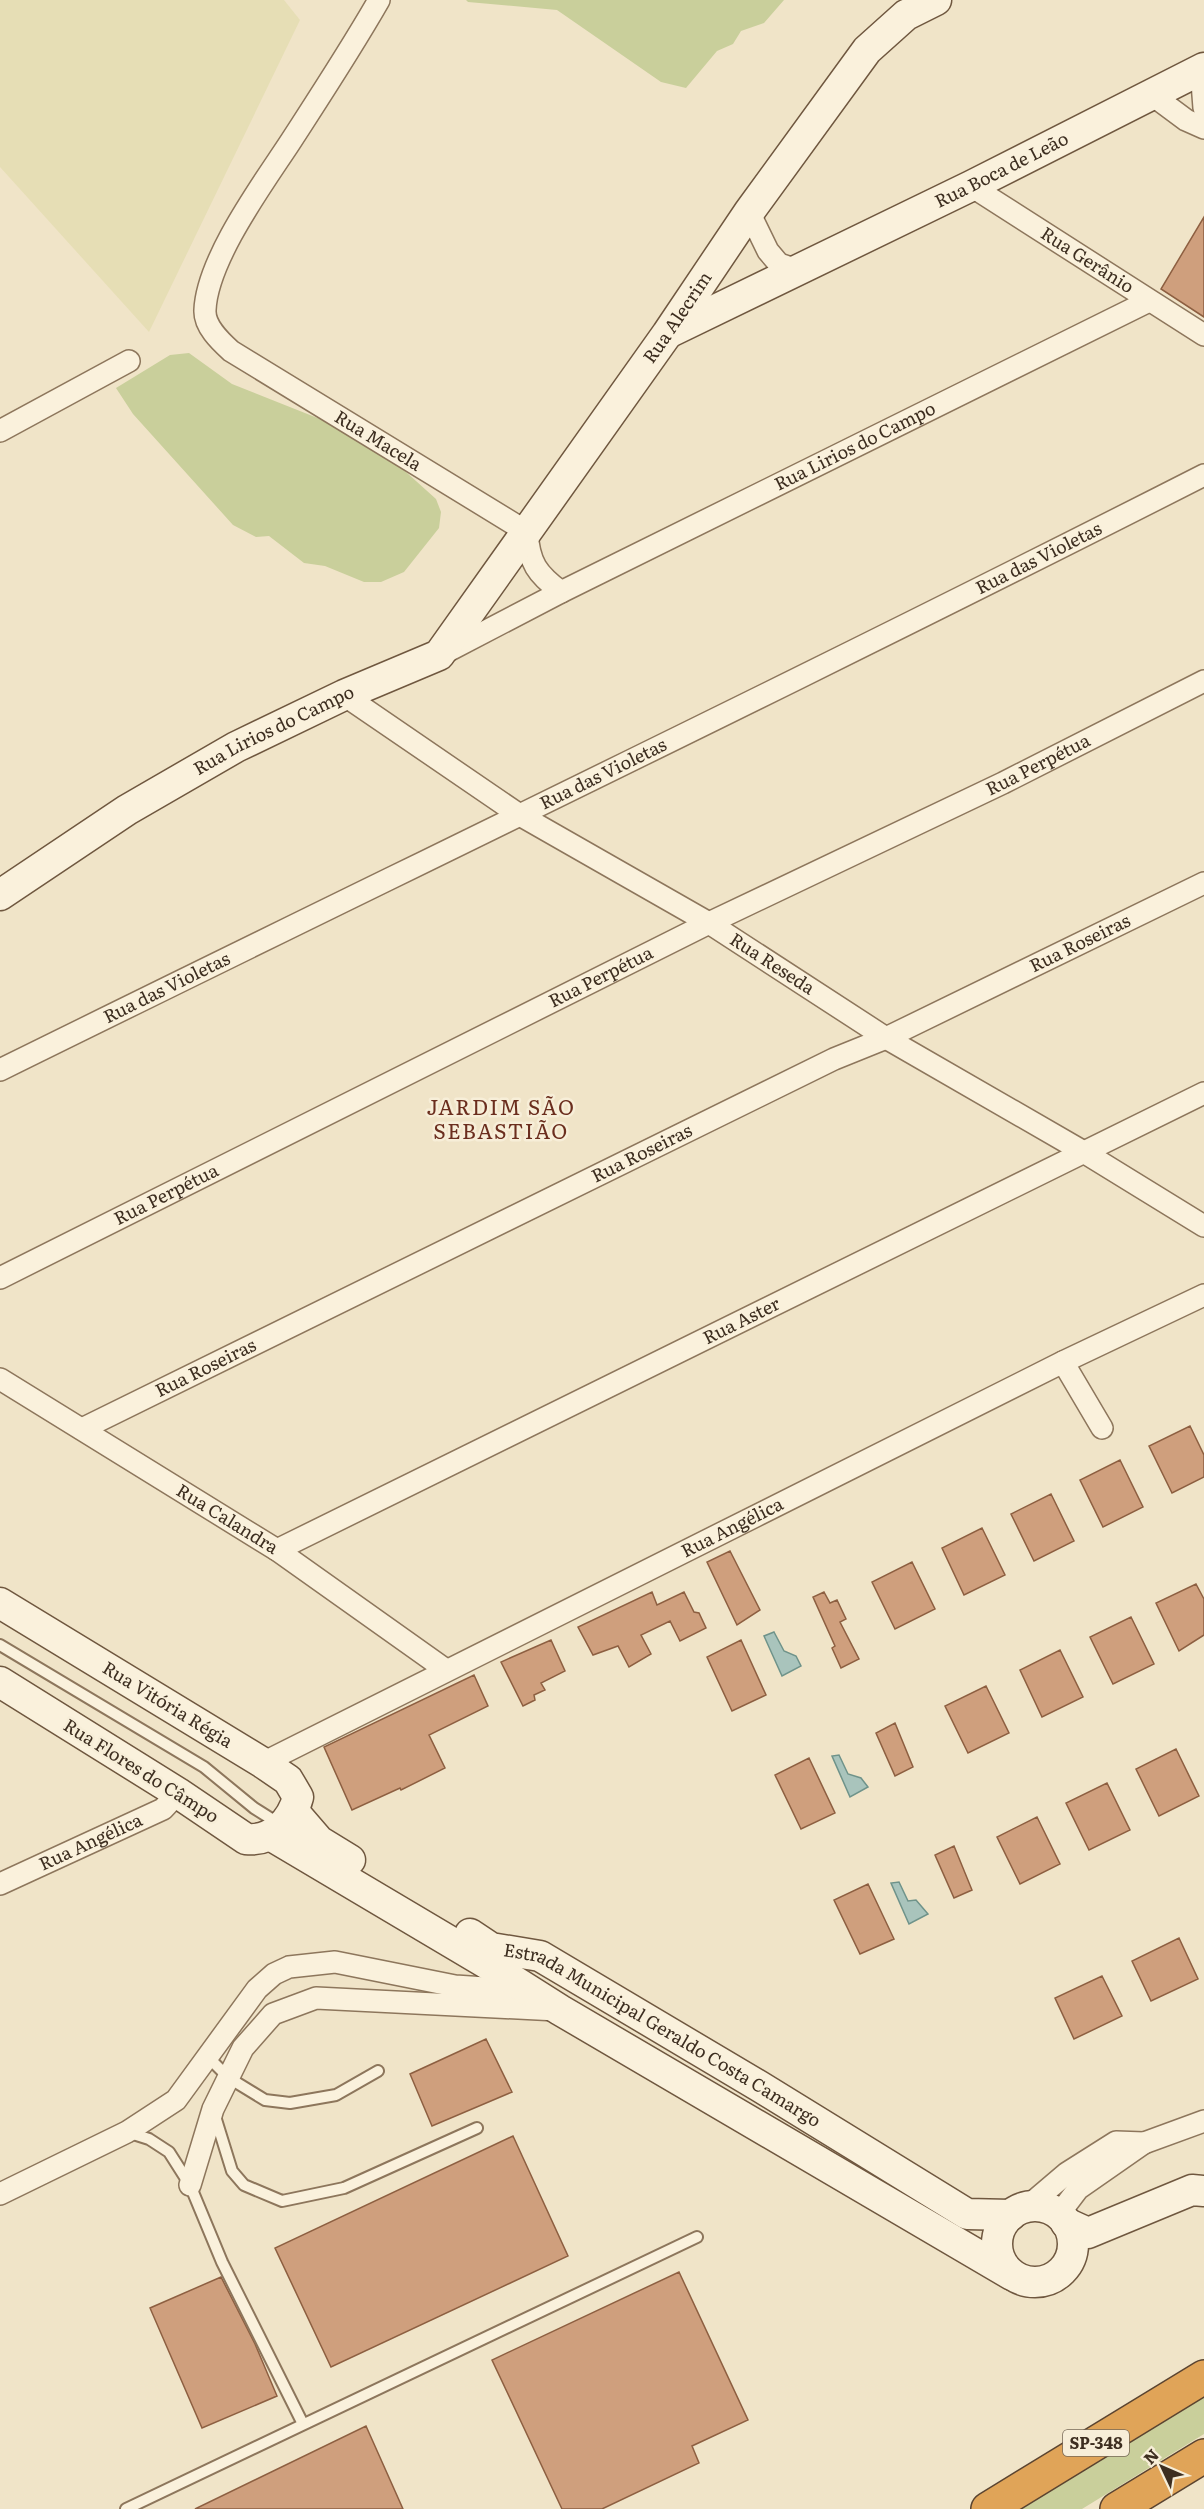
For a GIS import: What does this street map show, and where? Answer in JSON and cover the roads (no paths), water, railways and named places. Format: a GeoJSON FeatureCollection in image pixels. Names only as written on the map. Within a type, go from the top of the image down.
{"type":"FeatureCollection","features":[{"type":"Feature","properties":{"kind":"highway","name":"SP-348"},"geometry":{"type":"LineString","coordinates":[[988,2509],[1204,2377]]}},
{"type":"Feature","properties":{"kind":"highway"},"geometry":{"type":"LineString","coordinates":[[1117,2509],[1204,2456]]}},
{"type":"Feature","properties":{"kind":"street","name":"Rua Macela"},"geometry":{"type":"LineString","coordinates":[[379,0],[354,44],[236,224],[213,276],[205,311],[215,336],[231,351],[527,532]]}},
{"type":"Feature","properties":{"kind":"street","name":"Rua Alecrim"},"geometry":{"type":"LineString","coordinates":[[439,655],[668,334],[749,212],[867,50],[906,15],[936,0]]}},
{"type":"Feature","properties":{"kind":"street"},"geometry":{"type":"LineString","coordinates":[[1202,69],[1204,108]]}},
{"type":"Feature","properties":{"kind":"street","name":"Rua Boca de Leão"},"geometry":{"type":"LineString","coordinates":[[668,334],[971,186],[1202,69]]}},
{"type":"Feature","properties":{"kind":"street"},"geometry":{"type":"LineString","coordinates":[[1151,94],[1186,120],[1204,128]]}},
{"type":"Feature","properties":{"kind":"street"},"geometry":{"type":"LineString","coordinates":[[1008,167],[1005,187],[1012,212]]}},
{"type":"Feature","properties":{"kind":"street","name":"Rua Gerânio"},"geometry":{"type":"LineString","coordinates":[[971,186],[1149,302],[1204,335]]}},
{"type":"Feature","properties":{"kind":"street"},"geometry":{"type":"LineString","coordinates":[[749,212],[768,251],[779,264],[797,270]]}},
{"type":"Feature","properties":{"kind":"street","name":"Rua Lirios do Campo"},"geometry":{"type":"LineString","coordinates":[[0,895],[127,810],[236,747],[344,694],[439,655],[561,592],[1149,302]]}},
{"type":"Feature","properties":{"kind":"street"},"geometry":{"type":"LineString","coordinates":[[0,431],[129,361]]}},
{"type":"Feature","properties":{"kind":"street","name":"Rua das Violetas"},"geometry":{"type":"LineString","coordinates":[[0,1070],[518,814],[925,617],[1204,475]]}},
{"type":"Feature","properties":{"kind":"street"},"geometry":{"type":"LineString","coordinates":[[527,532],[528,551],[535,568],[561,592]]}},
{"type":"Feature","properties":{"kind":"street","name":"Rua Perpétua"},"geometry":{"type":"LineString","coordinates":[[0,1278],[709,923],[1003,783],[1204,681]]}},
{"type":"Feature","properties":{"kind":"street","name":"Rua Reseda"},"geometry":{"type":"LineString","coordinates":[[344,694],[518,814],[709,923],[886,1038],[1082,1151],[1204,1226]]}},
{"type":"Feature","properties":{"kind":"street","name":"Rua Roseiras"},"geometry":{"type":"LineString","coordinates":[[82,1429],[834,1059],[886,1038],[1204,883]]}},
{"type":"Feature","properties":{"kind":"street","name":"Rua Aster"},"geometry":{"type":"LineString","coordinates":[[277,1550],[1006,1191],[1082,1151],[1204,1093]]}},
{"type":"Feature","properties":{"kind":"street","name":"Rua Angélica"},"geometry":{"type":"LineString","coordinates":[[263,1762],[1063,1362],[1204,1295]]}},
{"type":"Feature","properties":{"kind":"street"},"geometry":{"type":"LineString","coordinates":[[1063,1362],[1102,1428]]}},
{"type":"Feature","properties":{"kind":"street","name":"Rua Calandra"},"geometry":{"type":"LineString","coordinates":[[0,1379],[277,1550],[446,1670]]}},
{"type":"Feature","properties":{"kind":"street","name":"Rua Vitória Régia"},"geometry":{"type":"LineString","coordinates":[[0,1603],[263,1762],[288,1780],[298,1797],[282,1824]]}},
{"type":"Feature","properties":{"kind":"street","name":"Rua Flores do Câmpo"},"geometry":{"type":"LineString","coordinates":[[0,1682],[178,1793],[246,1839],[257,1840],[282,1824]]}},
{"type":"Feature","properties":{"kind":"street","name":"Rua Angélica"},"geometry":{"type":"LineString","coordinates":[[0,1884],[163,1809],[178,1793]]}},
{"type":"Feature","properties":{"kind":"street","name":"Estrada Municipal Geraldo Costa Camargo"},"geometry":{"type":"LineString","coordinates":[[282,1824],[319,1841],[491,1947],[540,1956],[759,2086],[967,2214],[1013,2216]]}},
{"type":"Feature","properties":{"kind":"street","name":"Estrada Municipal Geraldo Costa Camargo"},"geometry":{"type":"LineString","coordinates":[[282,1824],[486,1963],[560,2010],[1011,2275]]}},
{"type":"Feature","properties":{"kind":"street"},"geometry":{"type":"LineString","coordinates":[[0,2194],[127,2132],[176,2100],[257,1989],[274,1974],[289,1968],[335,1962],[455,1986],[500,1989],[523,1987],[540,1956]]}},
{"type":"Feature","properties":{"kind":"street"},"geometry":{"type":"LineString","coordinates":[[190,2185],[213,2109],[243,2049],[273,2014],[316,1998],[560,2010]]}},
{"type":"Feature","properties":{"kind":"street"},"geometry":{"type":"LineString","coordinates":[[1063,2218],[1078,2189],[1144,2143],[1204,2121]]}},
{"type":"Feature","properties":{"kind":"street"},"geometry":{"type":"LineString","coordinates":[[1063,2218],[1070,2227],[1074,2244],[1070,2260],[1059,2274],[1044,2282],[1027,2282],[1011,2275],[1001,2261],[997,2245],[1013,2216],[1066,2173],[1116,2142],[1144,2143]]}},
{"type":"Feature","properties":{"kind":"street"},"geometry":{"type":"LineString","coordinates":[[1013,2216],[1044,2207],[1088,2233],[1192,2190],[1204,2191]]}},
{"type":"Feature","properties":{"kind":"street"},"geometry":{"type":"LineString","coordinates":[[1070,2260],[1131,2232],[1168,2211],[1194,2201],[1204,2202]]}},
{"type":"Feature","properties":{"kind":"lane"},"geometry":{"type":"LineString","coordinates":[[0,1645],[204,1767],[254,1808],[282,1824]]}},
{"type":"Feature","properties":{"kind":"lane"},"geometry":{"type":"LineString","coordinates":[[208,2057],[229,2078],[266,2100],[290,2103],[336,2095],[378,2071]]}},
{"type":"Feature","properties":{"kind":"lane"},"geometry":{"type":"LineString","coordinates":[[213,2109],[232,2171],[244,2185],[282,2201],[344,2188],[477,2128]]}},
{"type":"Feature","properties":{"kind":"lane"},"geometry":{"type":"LineString","coordinates":[[127,2132],[149,2139],[170,2152],[190,2185],[222,2262],[303,2424]]}},
{"type":"Feature","properties":{"kind":"lane"},"geometry":{"type":"LineString","coordinates":[[126,2509],[697,2237]]}},
{"type":"Feature","properties":{"kind":"water"},"geometry":{"type":"Polygon","coordinates":[[[774,1632],[784,1651],[796,1656],[801,1666],[782,1676],[764,1636],[774,1632]]]}},
{"type":"Feature","properties":{"kind":"water"},"geometry":{"type":"Polygon","coordinates":[[[839,1755],[848,1774],[861,1778],[868,1787],[850,1797],[832,1756],[839,1755]]]}},
{"type":"Feature","properties":{"kind":"water"},"geometry":{"type":"Polygon","coordinates":[[[899,1882],[908,1901],[916,1900],[928,1914],[909,1924],[891,1883],[899,1882]]]}},
{"type":"Feature","properties":{"kind":"district","name":"JARDIM SÃO SEBASTIÃO"},"geometry":{"type":"Point","coordinates":[501,1120]}}]}
